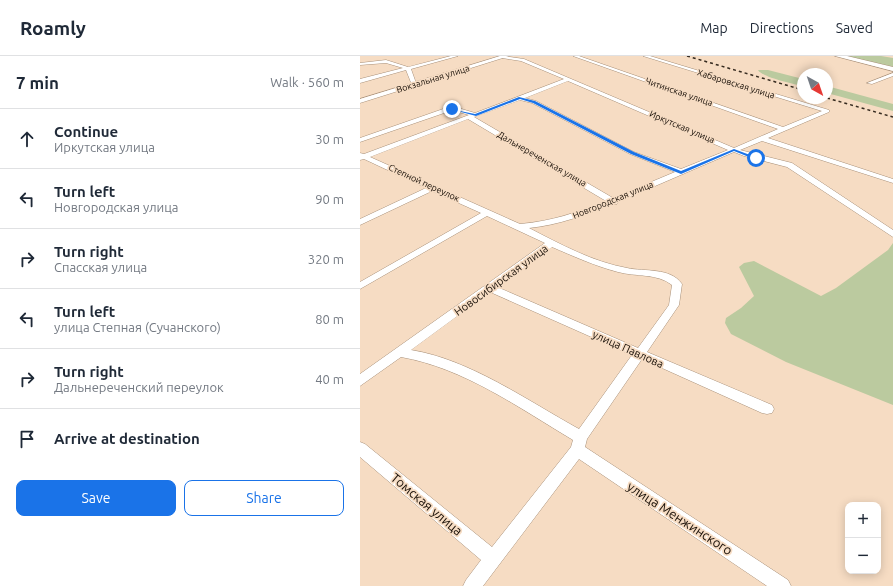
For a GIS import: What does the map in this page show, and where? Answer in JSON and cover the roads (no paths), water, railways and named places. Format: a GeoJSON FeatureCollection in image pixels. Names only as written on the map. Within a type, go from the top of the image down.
{"type":"FeatureCollection","features":[{"type":"Feature","properties":{"kind":"main road","name":"Вокзальная улица"},"geometry":{"type":"LineString","coordinates":[[360,101],[505,56]]}},
{"type":"Feature","properties":{"kind":"main road"},"geometry":{"type":"LineString","coordinates":[[838,56],[893,69]]}},
{"type":"Feature","properties":{"kind":"street"},"geometry":{"type":"LineString","coordinates":[[360,81],[456,56]]}},
{"type":"Feature","properties":{"kind":"street","name":"Иркутская улица"},"geometry":{"type":"LineString","coordinates":[[505,56],[522,60],[734,150],[756,158],[789,165],[802,172],[824,189],[893,234]]}},
{"type":"Feature","properties":{"kind":"street","name":"Читинская улица"},"geometry":{"type":"LineString","coordinates":[[575,56],[783,129]]}},
{"type":"Feature","properties":{"kind":"street","name":"Хабаровская улица"},"geometry":{"type":"LineString","coordinates":[[645,56],[827,111]]}},
{"type":"Feature","properties":{"kind":"street"},"geometry":{"type":"LineString","coordinates":[[360,64],[381,61],[408,69]]}},
{"type":"Feature","properties":{"kind":"street"},"geometry":{"type":"LineString","coordinates":[[408,69],[414,85]]}},
{"type":"Feature","properties":{"kind":"street"},"geometry":{"type":"LineString","coordinates":[[870,83],[893,74]]}},
{"type":"Feature","properties":{"kind":"street"},"geometry":{"type":"LineString","coordinates":[[361,156],[567,80]]}},
{"type":"Feature","properties":{"kind":"street"},"geometry":{"type":"LineString","coordinates":[[520,98],[534,102],[632,153],[681,172]]}},
{"type":"Feature","properties":{"kind":"street","name":"Дальнереченская улица"},"geometry":{"type":"LineString","coordinates":[[360,140],[446,110],[456,109],[472,116],[614,202]]}},
{"type":"Feature","properties":{"kind":"street","name":"Новгородская улица"},"geometry":{"type":"LineString","coordinates":[[487,213],[519,227],[546,224],[574,217],[614,202],[681,172],[827,111]]}},
{"type":"Feature","properties":{"kind":"street"},"geometry":{"type":"LineString","coordinates":[[761,138],[893,181]]}},
{"type":"Feature","properties":{"kind":"street","name":"Степной переулок"},"geometry":{"type":"LineString","coordinates":[[361,156],[433,187],[487,213]]}},
{"type":"Feature","properties":{"kind":"street"},"geometry":{"type":"LineString","coordinates":[[360,222],[433,187]]}},
{"type":"Feature","properties":{"kind":"street"},"geometry":{"type":"LineString","coordinates":[[360,286],[487,213]]}},
{"type":"Feature","properties":{"kind":"street"},"geometry":{"type":"LineString","coordinates":[[519,227],[551,243]]}},
{"type":"Feature","properties":{"kind":"street","name":"Новосибирская улица"},"geometry":{"type":"LineString","coordinates":[[360,381],[551,243],[596,263],[624,271],[663,275],[671,278],[677,284],[674,305],[641,354]]}},
{"type":"Feature","properties":{"kind":"street","name":"улица Павлова"},"geometry":{"type":"LineString","coordinates":[[490,288],[767,409]]}},
{"type":"Feature","properties":{"kind":"street","name":"улица Менжинского"},"geometry":{"type":"LineString","coordinates":[[400,353],[425,357],[464,371],[579,444],[782,586]]}},
{"type":"Feature","properties":{"kind":"street"},"geometry":{"type":"LineString","coordinates":[[472,586],[579,444],[641,354]]}},
{"type":"Feature","properties":{"kind":"street","name":"Томская улица"},"geometry":{"type":"LineString","coordinates":[[360,448],[493,559]]}},
{"type":"Feature","properties":{"kind":"railway"},"geometry":{"type":"LineString","coordinates":[[687,56],[797,88]]}},
{"type":"Feature","properties":{"kind":"railway"},"geometry":{"type":"LineString","coordinates":[[833,100],[893,117]]}}]}
